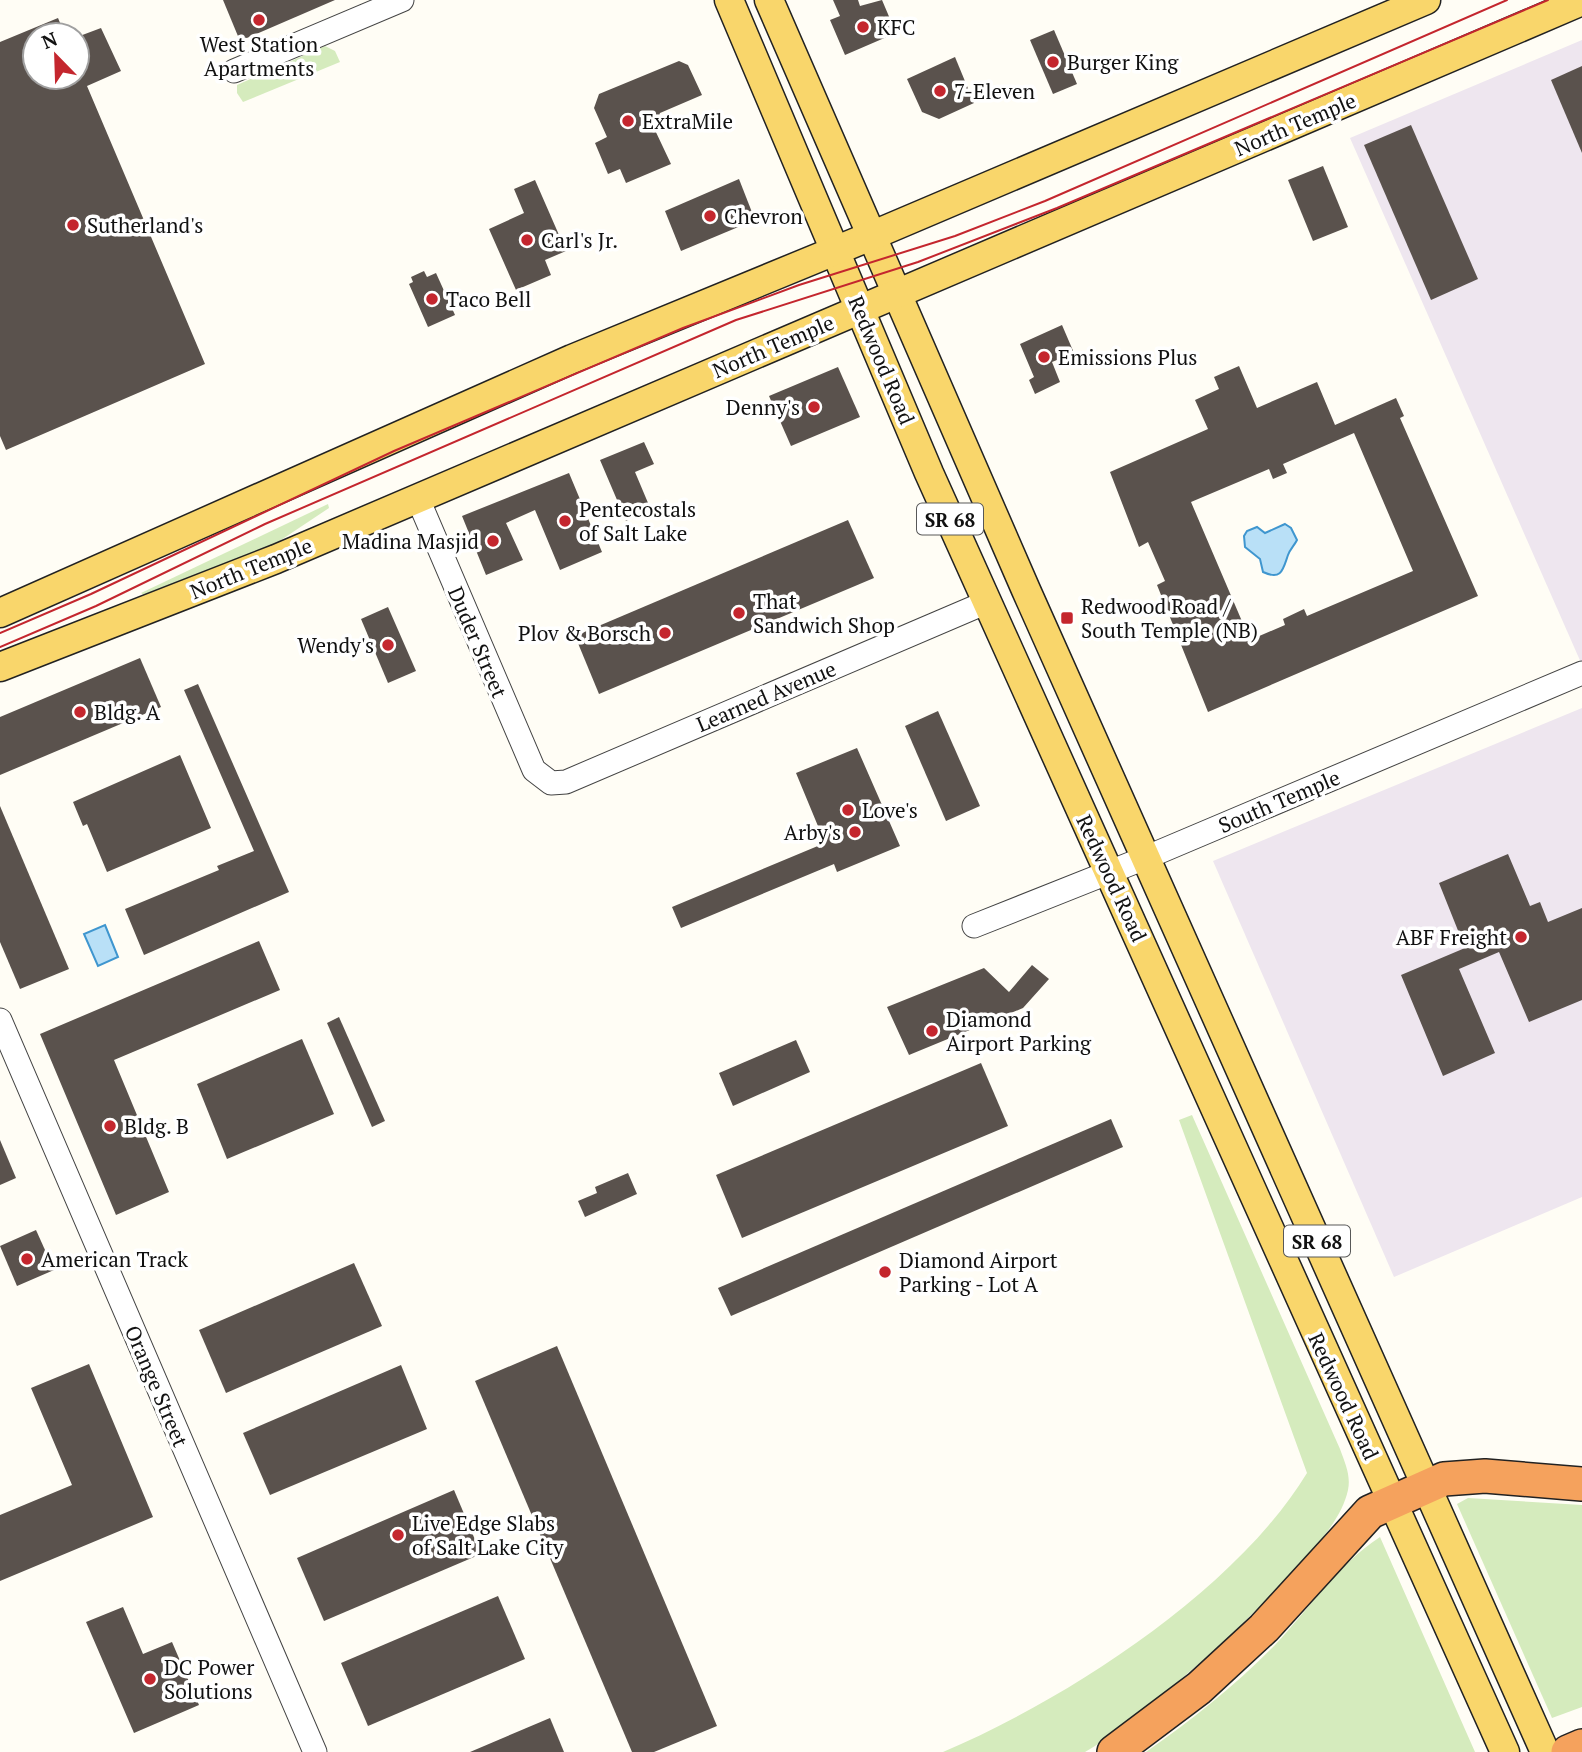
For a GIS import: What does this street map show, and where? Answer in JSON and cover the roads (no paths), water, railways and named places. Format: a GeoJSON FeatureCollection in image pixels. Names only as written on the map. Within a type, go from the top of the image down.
{"type":"FeatureCollection","features":[{"type":"Feature","properties":{"kind":"highway"},"geometry":{"type":"LineString","coordinates":[[1114,1752],[1199,1688],[1264,1628],[1365,1516],[1391,1500],[1444,1479],[1485,1476],[1582,1484]]}},
{"type":"Feature","properties":{"kind":"highway"},"geometry":{"type":"LineString","coordinates":[[1571,1752],[1582,1747]]}},
{"type":"Feature","properties":{"kind":"main road","name":"Redwood Road"},"geometry":{"type":"LineString","coordinates":[[729,0],[859,309],[987,602],[1505,1752]]}},
{"type":"Feature","properties":{"kind":"main road","name":"Redwood Road"},"geometry":{"type":"LineString","coordinates":[[769,0],[1145,858],[1545,1752]]}},
{"type":"Feature","properties":{"kind":"main road"},"geometry":{"type":"LineString","coordinates":[[0,613],[572,359],[871,236],[1426,0]]}},
{"type":"Feature","properties":{"kind":"main road","name":"North Temple"},"geometry":{"type":"LineString","coordinates":[[0,667],[276,559],[1582,1]]}},
{"type":"Feature","properties":{"kind":"street"},"geometry":{"type":"LineString","coordinates":[[234,71],[399,1]]}},
{"type":"Feature","properties":{"kind":"street","name":"Duder Street"},"geometry":{"type":"LineString","coordinates":[[418,499],[520,741],[534,770],[544,780]]}},
{"type":"Feature","properties":{"kind":"street","name":"Learned Avenue"},"geometry":{"type":"LineString","coordinates":[[544,780],[566,782],[987,602]]}},
{"type":"Feature","properties":{"kind":"street","name":"South Temple"},"geometry":{"type":"LineString","coordinates":[[974,926],[1145,858],[1582,673]]}},
{"type":"Feature","properties":{"kind":"street","name":"Orange Street"},"geometry":{"type":"LineString","coordinates":[[0,1020],[315,1752]]}},
{"type":"Feature","properties":{"kind":"water"},"geometry":{"type":"Polygon","coordinates":[[[1285,524],[1291,528],[1297,540],[1281,572],[1274,575],[1263,572],[1260,559],[1245,547],[1244,536],[1247,531],[1257,527],[1265,533],[1285,524]]]}},
{"type":"Feature","properties":{"kind":"water"},"geometry":{"type":"Polygon","coordinates":[[[105,925],[118,957],[98,966],[84,934],[105,925]]]}},
{"type":"Feature","properties":{"kind":"tram line"},"geometry":{"type":"LineString","coordinates":[[0,633],[91,594],[394,451],[683,328],[799,285],[955,236],[1045,201],[1507,0]]}},
{"type":"Feature","properties":{"kind":"tram line"},"geometry":{"type":"LineString","coordinates":[[0,647],[96,606],[265,524],[736,320],[918,262],[1057,208],[1548,0]]}},
{"type":"Feature","properties":{"kind":"place","name":"West Station Apartments"},"geometry":{"type":"Point","coordinates":[259,20]}},
{"type":"Feature","properties":{"kind":"place","name":"KFC"},"geometry":{"type":"Point","coordinates":[863,27]}},
{"type":"Feature","properties":{"kind":"place","name":"Burger King"},"geometry":{"type":"Point","coordinates":[1053,62]}},
{"type":"Feature","properties":{"kind":"place","name":"7-Eleven"},"geometry":{"type":"Point","coordinates":[940,91]}},
{"type":"Feature","properties":{"kind":"place","name":"ExtraMile"},"geometry":{"type":"Point","coordinates":[628,121]}},
{"type":"Feature","properties":{"kind":"place","name":"Chevron"},"geometry":{"type":"Point","coordinates":[710,216]}},
{"type":"Feature","properties":{"kind":"place","name":"Sutherland's"},"geometry":{"type":"Point","coordinates":[73,225]}},
{"type":"Feature","properties":{"kind":"place","name":"Carl's Jr."},"geometry":{"type":"Point","coordinates":[527,240]}},
{"type":"Feature","properties":{"kind":"place","name":"Taco Bell"},"geometry":{"type":"Point","coordinates":[432,299]}},
{"type":"Feature","properties":{"kind":"place","name":"Emissions Plus"},"geometry":{"type":"Point","coordinates":[1044,357]}},
{"type":"Feature","properties":{"kind":"place","name":"Denny's"},"geometry":{"type":"Point","coordinates":[814,407]}},
{"type":"Feature","properties":{"kind":"place","name":"Pentecostals of Salt Lake"},"geometry":{"type":"Point","coordinates":[565,521]}},
{"type":"Feature","properties":{"kind":"place","name":"Madina Masjid"},"geometry":{"type":"Point","coordinates":[493,541]}},
{"type":"Feature","properties":{"kind":"place","name":"That Sandwich Shop"},"geometry":{"type":"Point","coordinates":[739,613]}},
{"type":"Feature","properties":{"kind":"place","name":"Redwood Road / South Temple (NB)"},"geometry":{"type":"Point","coordinates":[1067,618]}},
{"type":"Feature","properties":{"kind":"place","name":"Plov & Borsch"},"geometry":{"type":"Point","coordinates":[665,633]}},
{"type":"Feature","properties":{"kind":"place","name":"Wendy's"},"geometry":{"type":"Point","coordinates":[388,645]}},
{"type":"Feature","properties":{"kind":"place","name":"Bldg. A"},"geometry":{"type":"Point","coordinates":[80,712]}},
{"type":"Feature","properties":{"kind":"place","name":"Love's"},"geometry":{"type":"Point","coordinates":[848,810]}},
{"type":"Feature","properties":{"kind":"place","name":"Arby's"},"geometry":{"type":"Point","coordinates":[855,832]}},
{"type":"Feature","properties":{"kind":"place","name":"ABF Freight"},"geometry":{"type":"Point","coordinates":[1521,937]}},
{"type":"Feature","properties":{"kind":"place","name":"Diamond Airport Parking"},"geometry":{"type":"Point","coordinates":[932,1031]}},
{"type":"Feature","properties":{"kind":"place","name":"Bldg. B"},"geometry":{"type":"Point","coordinates":[110,1126]}},
{"type":"Feature","properties":{"kind":"place","name":"American Track"},"geometry":{"type":"Point","coordinates":[27,1259]}},
{"type":"Feature","properties":{"kind":"place","name":"Diamond Airport Parking - Lot A"},"geometry":{"type":"Point","coordinates":[885,1272]}},
{"type":"Feature","properties":{"kind":"place","name":"Live Edge Slabs of Salt Lake City"},"geometry":{"type":"Point","coordinates":[398,1535]}},
{"type":"Feature","properties":{"kind":"place","name":"DC Power Solutions"},"geometry":{"type":"Point","coordinates":[150,1679]}}]}
